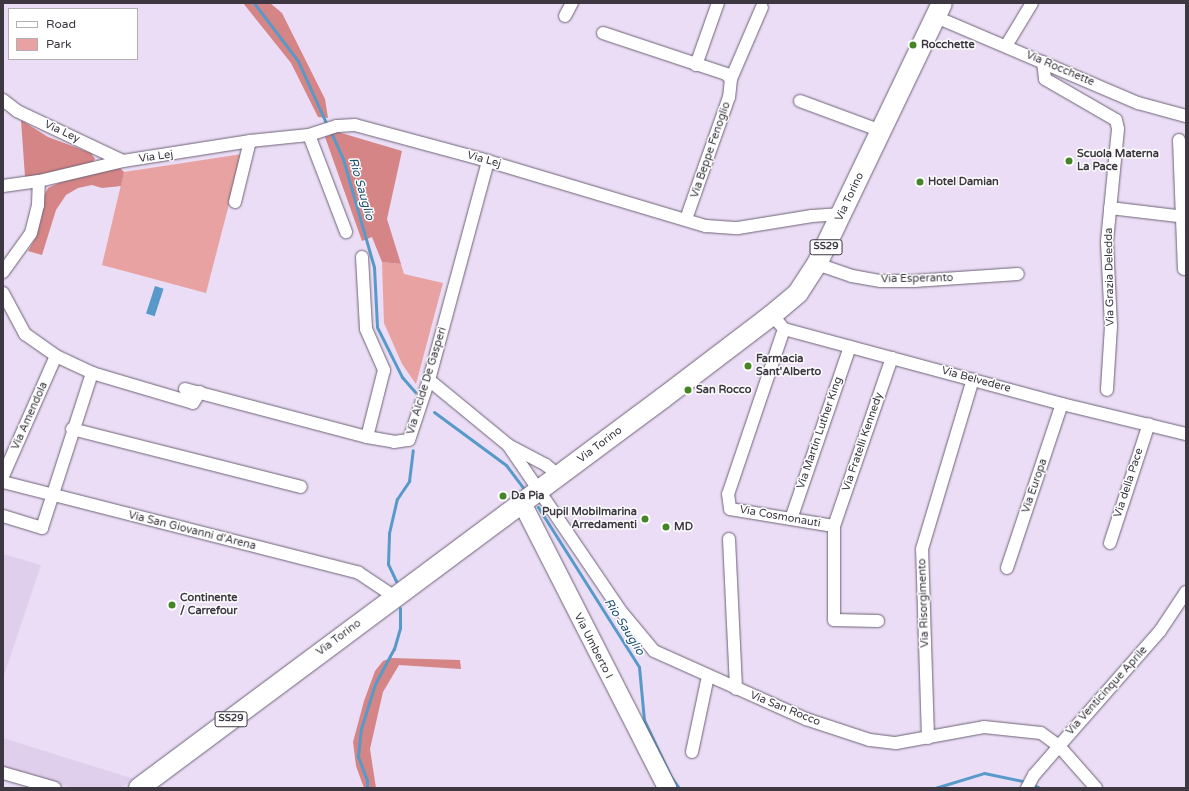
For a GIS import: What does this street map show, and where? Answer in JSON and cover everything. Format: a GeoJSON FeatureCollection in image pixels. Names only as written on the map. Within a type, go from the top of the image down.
{"type":"FeatureCollection","features":[{"type":"Feature","properties":{"kind":"main road","name":"Via Torino"},"geometry":{"type":"LineString","coordinates":[[139,788],[559,476],[778,322],[817,264],[939,10]]}},
{"type":"Feature","properties":{"kind":"street"},"geometry":{"type":"LineString","coordinates":[[565,16],[572,3]]}},
{"type":"Feature","properties":{"kind":"street"},"geometry":{"type":"LineString","coordinates":[[696,64],[718,3]]}},
{"type":"Feature","properties":{"kind":"street"},"geometry":{"type":"LineString","coordinates":[[1006,46],[1032,3]]}},
{"type":"Feature","properties":{"kind":"street","name":"Via Beppe Fenoglio"},"geometry":{"type":"LineString","coordinates":[[686,219],[729,96],[730,79],[762,7]]}},
{"type":"Feature","properties":{"kind":"street","name":"Via Rocchette"},"geometry":{"type":"LineString","coordinates":[[939,10],[1006,46],[1138,103],[1186,116]]}},
{"type":"Feature","properties":{"kind":"street"},"geometry":{"type":"LineString","coordinates":[[604,34],[726,74],[730,79]]}},
{"type":"Feature","properties":{"kind":"street","name":"Via Grazia Deledda"},"geometry":{"type":"LineString","coordinates":[[1043,62],[1045,79],[1116,120],[1118,129],[1107,242],[1111,326],[1107,390]]}},
{"type":"Feature","properties":{"kind":"street","name":"Via Ley"},"geometry":{"type":"LineString","coordinates":[[3,100],[17,111],[123,161]]}},
{"type":"Feature","properties":{"kind":"street"},"geometry":{"type":"LineString","coordinates":[[800,101],[881,131]]}},
{"type":"Feature","properties":{"kind":"street","name":"Via Lej"},"geometry":{"type":"LineString","coordinates":[[3,186],[39,181],[123,161],[250,142],[309,135],[336,126],[355,125],[488,161],[706,226],[738,228],[812,216],[842,214]]}},
{"type":"Feature","properties":{"kind":"street"},"geometry":{"type":"LineString","coordinates":[[309,135],[346,232]]}},
{"type":"Feature","properties":{"kind":"street"},"geometry":{"type":"LineString","coordinates":[[1179,140],[1184,269]]}},
{"type":"Feature","properties":{"kind":"street"},"geometry":{"type":"LineString","coordinates":[[234,202],[250,142]]}},
{"type":"Feature","properties":{"kind":"street","name":"Via Alcide De Gasperi"},"geometry":{"type":"LineString","coordinates":[[185,389],[367,437],[394,442],[409,440],[429,380],[488,161]]}},
{"type":"Feature","properties":{"kind":"street"},"geometry":{"type":"LineString","coordinates":[[3,272],[31,233],[38,205],[39,181]]}},
{"type":"Feature","properties":{"kind":"street"},"geometry":{"type":"LineString","coordinates":[[1110,208],[1183,217]]}},
{"type":"Feature","properties":{"kind":"street"},"geometry":{"type":"LineString","coordinates":[[362,257],[366,329],[384,370],[367,437]]}},
{"type":"Feature","properties":{"kind":"street","name":"Via Esperanto"},"geometry":{"type":"LineString","coordinates":[[817,264],[852,276],[881,281],[914,281],[1018,274]]}},
{"type":"Feature","properties":{"kind":"street"},"geometry":{"type":"LineString","coordinates":[[3,293],[25,334],[56,356],[92,373],[193,403],[200,392]]}},
{"type":"Feature","properties":{"kind":"street","name":"Via Belvedere"},"geometry":{"type":"LineString","coordinates":[[778,322],[850,347],[1062,404],[1186,434]]}},
{"type":"Feature","properties":{"kind":"street","name":"Via Cosmonauti"},"geometry":{"type":"LineString","coordinates":[[778,322],[728,494],[730,509],[834,526],[834,620],[878,621]]}},
{"type":"Feature","properties":{"kind":"street","name":"Via Martin Luther King"},"geometry":{"type":"LineString","coordinates":[[791,519],[850,347]]}},
{"type":"Feature","properties":{"kind":"street","name":"Via Amendola"},"geometry":{"type":"LineString","coordinates":[[3,476],[56,356]]}},
{"type":"Feature","properties":{"kind":"street","name":"Via Fratelli Kennedy"},"geometry":{"type":"LineString","coordinates":[[834,526],[892,358]]}},
{"type":"Feature","properties":{"kind":"street"},"geometry":{"type":"LineString","coordinates":[[3,516],[42,528],[72,429],[92,373]]}},
{"type":"Feature","properties":{"kind":"street","name":"Via Risorgimento"},"geometry":{"type":"LineString","coordinates":[[928,738],[922,550],[972,379]]}},
{"type":"Feature","properties":{"kind":"street"},"geometry":{"type":"LineString","coordinates":[[429,380],[508,445],[546,465],[559,476]]}},
{"type":"Feature","properties":{"kind":"street","name":"Via Europa"},"geometry":{"type":"LineString","coordinates":[[1007,568],[1062,404]]}},
{"type":"Feature","properties":{"kind":"street","name":"Via della Pace"},"geometry":{"type":"LineString","coordinates":[[1110,543],[1148,424]]}},
{"type":"Feature","properties":{"kind":"street"},"geometry":{"type":"LineString","coordinates":[[72,429],[301,487]]}},
{"type":"Feature","properties":{"kind":"street","name":"Via San Rocco"},"geometry":{"type":"LineString","coordinates":[[508,445],[620,610],[654,651],[736,689],[806,719],[870,740],[896,743],[984,727],[1040,733],[1059,746],[1096,788]]}},
{"type":"Feature","properties":{"kind":"street","name":"Via San Giovanni d'Arena"},"geometry":{"type":"LineString","coordinates":[[3,482],[52,496],[359,573],[395,597]]}},
{"type":"Feature","properties":{"kind":"street","name":"Via Umberto I"},"geometry":{"type":"LineString","coordinates":[[522,503],[667,788]]}},
{"type":"Feature","properties":{"kind":"street"},"geometry":{"type":"LineString","coordinates":[[729,539],[736,689]]}},
{"type":"Feature","properties":{"kind":"street","name":"Via Venticinque Aprile"},"geometry":{"type":"LineString","coordinates":[[1027,788],[1034,775],[1160,631],[1186,592]]}},
{"type":"Feature","properties":{"kind":"street"},"geometry":{"type":"LineString","coordinates":[[692,752],[708,676]]}},
{"type":"Feature","properties":{"kind":"street"},"geometry":{"type":"LineString","coordinates":[[3,773],[55,788]]}},
{"type":"Feature","properties":{"kind":"shaded area"},"geometry":{"type":"Polygon","coordinates":[[[243,3],[270,3],[282,13],[325,99],[328,118],[318,117],[291,63],[243,3]]]}},
{"type":"Feature","properties":{"kind":"shaded area"},"geometry":{"type":"Polygon","coordinates":[[[21,120],[48,137],[91,153],[95,159],[90,166],[25,177],[21,120]]]}},
{"type":"Feature","properties":{"kind":"shaded area"},"geometry":{"type":"Polygon","coordinates":[[[338,132],[402,151],[387,219],[401,264],[382,262],[372,237],[362,241],[325,137],[338,132]]]}},
{"type":"Feature","properties":{"kind":"shaded area"},"geometry":{"type":"Polygon","coordinates":[[[120,168],[124,172],[121,186],[102,188],[92,185],[78,188],[66,195],[56,210],[42,255],[28,251],[36,237],[42,216],[42,199],[48,188],[65,180],[120,168]]]}},
{"type":"Feature","properties":{"kind":"shaded area"},"geometry":{"type":"Polygon","coordinates":[[[3,554],[41,565],[3,678],[3,554]]]}},
{"type":"Feature","properties":{"kind":"shaded area"},"geometry":{"type":"Polygon","coordinates":[[[391,658],[460,660],[461,669],[399,665],[383,692],[370,749],[376,788],[364,788],[356,766],[353,742],[364,701],[375,671],[383,661],[391,658]]]}},
{"type":"Feature","properties":{"kind":"shaded area"},"geometry":{"type":"Polygon","coordinates":[[[3,738],[134,779],[121,788],[72,788],[3,768],[3,738]]]}},
{"type":"Feature","properties":{"kind":"green space"},"geometry":{"type":"Polygon","coordinates":[[[242,154],[206,293],[102,265],[124,172],[242,154]]]}},
{"type":"Feature","properties":{"kind":"green space"},"geometry":{"type":"Polygon","coordinates":[[[382,262],[401,264],[404,274],[443,283],[416,384],[402,364],[384,323],[382,262]]]}},
{"type":"Feature","properties":{"kind":"water"},"geometry":{"type":"Polygon","coordinates":[[[155,286],[164,289],[155,316],[146,314],[155,286]]]}},
{"type":"Feature","properties":{"kind":"waterway","name":"Rio Sauglio"},"geometry":{"type":"LineString","coordinates":[[254,3],[298,61],[328,127]]}},
{"type":"Feature","properties":{"kind":"waterway","name":"Rio Sauglio"},"geometry":{"type":"LineString","coordinates":[[331,132],[343,159],[374,267],[377,327],[402,377],[415,392]]}},
{"type":"Feature","properties":{"kind":"waterway","name":"Rio Sauglio"},"geometry":{"type":"LineString","coordinates":[[434,412],[506,465],[526,492]]}},
{"type":"Feature","properties":{"kind":"waterway"},"geometry":{"type":"LineString","coordinates":[[396,581],[388,564],[389,533],[397,499],[409,481],[413,450]]}},
{"type":"Feature","properties":{"kind":"waterway","name":"Rio Sauglio"},"geometry":{"type":"LineString","coordinates":[[538,507],[639,667],[644,720],[671,777],[679,788]]}},
{"type":"Feature","properties":{"kind":"waterway"},"geometry":{"type":"LineString","coordinates":[[367,788],[367,780],[358,756],[361,729],[375,684],[394,649],[400,628],[400,608]]}},
{"type":"Feature","properties":{"kind":"waterway","name":"Rio Sauglio"},"geometry":{"type":"LineString","coordinates":[[935,788],[984,773],[1027,782]]}},
{"type":"Feature","properties":{"kind":"waterway","name":"Rio Sauglio"},"geometry":{"type":"LineString","coordinates":[[1032,784],[1040,788]]}},
{"type":"Feature","properties":{"kind":"place","name":"Rocchette"},"geometry":{"type":"Point","coordinates":[913,45]}},
{"type":"Feature","properties":{"kind":"place","name":"Scuola Materna La Pace"},"geometry":{"type":"Point","coordinates":[1069,161]}},
{"type":"Feature","properties":{"kind":"place","name":"Hotel Damian"},"geometry":{"type":"Point","coordinates":[920,182]}},
{"type":"Feature","properties":{"kind":"place","name":"Farmacia Sant'Alberto"},"geometry":{"type":"Point","coordinates":[748,366]}},
{"type":"Feature","properties":{"kind":"place","name":"San Rocco"},"geometry":{"type":"Point","coordinates":[688,390]}},
{"type":"Feature","properties":{"kind":"place","name":"Da Pia"},"geometry":{"type":"Point","coordinates":[503,496]}},
{"type":"Feature","properties":{"kind":"place","name":"Pupil Mobilmarina Arredamenti"},"geometry":{"type":"Point","coordinates":[645,519]}},
{"type":"Feature","properties":{"kind":"place","name":"MD"},"geometry":{"type":"Point","coordinates":[666,527]}},
{"type":"Feature","properties":{"kind":"place","name":"Continente / Carrefour"},"geometry":{"type":"Point","coordinates":[172,605]}}]}
